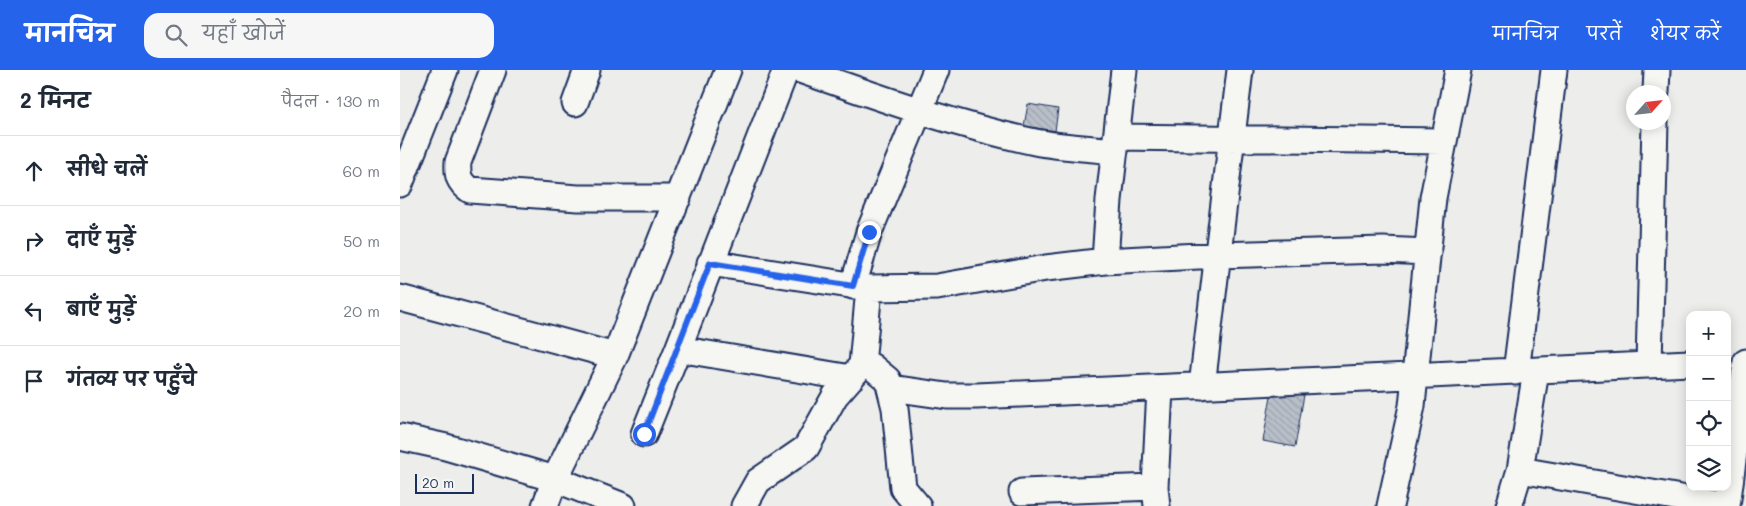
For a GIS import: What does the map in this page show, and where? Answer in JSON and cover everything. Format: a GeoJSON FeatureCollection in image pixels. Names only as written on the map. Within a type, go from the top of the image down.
{"type":"FeatureCollection","features":[{"type":"Feature","properties":{"kind":"street"},"geometry":{"type":"LineString","coordinates":[[400,184],[445,70]]}},
{"type":"Feature","properties":{"kind":"street"},"geometry":{"type":"LineString","coordinates":[[493,70],[458,162],[457,176],[462,185],[470,190],[578,198],[678,198]]}},
{"type":"Feature","properties":{"kind":"street"},"geometry":{"type":"LineString","coordinates":[[575,103],[587,70]]}},
{"type":"Feature","properties":{"kind":"street"},"geometry":{"type":"LineString","coordinates":[[546,506],[555,480],[615,356],[728,70]]}},
{"type":"Feature","properties":{"kind":"street"},"geometry":{"type":"LineString","coordinates":[[644,434],[786,70]]}},
{"type":"Feature","properties":{"kind":"street"},"geometry":{"type":"LineString","coordinates":[[800,70],[919,111],[975,128],[1037,142],[1115,144],[1232,138],[1443,141]]}},
{"type":"Feature","properties":{"kind":"street"},"geometry":{"type":"LineString","coordinates":[[856,372],[861,287],[869,232],[936,70]]}},
{"type":"Feature","properties":{"kind":"street"},"geometry":{"type":"LineString","coordinates":[[1105,261],[1115,144],[1124,70]]}},
{"type":"Feature","properties":{"kind":"street"},"geometry":{"type":"LineString","coordinates":[[1202,386],[1240,70]]}},
{"type":"Feature","properties":{"kind":"street"},"geometry":{"type":"LineString","coordinates":[[1390,506],[1412,406],[1433,198],[1458,70]]}},
{"type":"Feature","properties":{"kind":"street"},"geometry":{"type":"LineString","coordinates":[[1510,506],[1520,470],[1526,371],[1554,70]]}},
{"type":"Feature","properties":{"kind":"street"},"geometry":{"type":"LineString","coordinates":[[1656,85],[1657,70]]}},
{"type":"Feature","properties":{"kind":"street"},"geometry":{"type":"LineString","coordinates":[[1649,365],[1655,130]]}},
{"type":"Feature","properties":{"kind":"street"},"geometry":{"type":"LineString","coordinates":[[710,263],[861,287],[937,287],[1046,268],[1105,261],[1217,254],[1383,250],[1428,252]]}},
{"type":"Feature","properties":{"kind":"street"},"geometry":{"type":"LineString","coordinates":[[400,298],[615,356]]}},
{"type":"Feature","properties":{"kind":"street"},"geometry":{"type":"LineString","coordinates":[[678,348],[856,372]]}},
{"type":"Feature","properties":{"kind":"street"},"geometry":{"type":"LineString","coordinates":[[1520,470],[1615,497],[1727,506],[1746,362],[1731,362]]}},
{"type":"Feature","properties":{"kind":"street"},"geometry":{"type":"LineString","coordinates":[[891,388],[962,396],[1686,363]]}},
{"type":"Feature","properties":{"kind":"street"},"geometry":{"type":"LineString","coordinates":[[744,506],[758,480],[806,448],[835,396],[856,372],[871,366],[884,374],[891,388],[895,408],[902,488],[918,506]]}},
{"type":"Feature","properties":{"kind":"street"},"geometry":{"type":"LineString","coordinates":[[1022,492],[1156,496],[1160,388]]}},
{"type":"Feature","properties":{"kind":"street"},"geometry":{"type":"LineString","coordinates":[[400,437],[446,447],[555,480],[595,502],[623,506]]}},
{"type":"Feature","properties":{"kind":"building"},"geometry":{"type":"Polygon","coordinates":[[[1028,104],[1058,109],[1055,131],[1024,126],[1028,104]]]}},
{"type":"Feature","properties":{"kind":"building"},"geometry":{"type":"Polygon","coordinates":[[[1272,390],[1304,395],[1295,447],[1263,441],[1272,390]]]}},
{"type":"Feature","properties":{"kind":"route"},"geometry":{"type":"LineString","coordinates":[[644,434],[710,263],[853,286],[869,232]]}}]}
